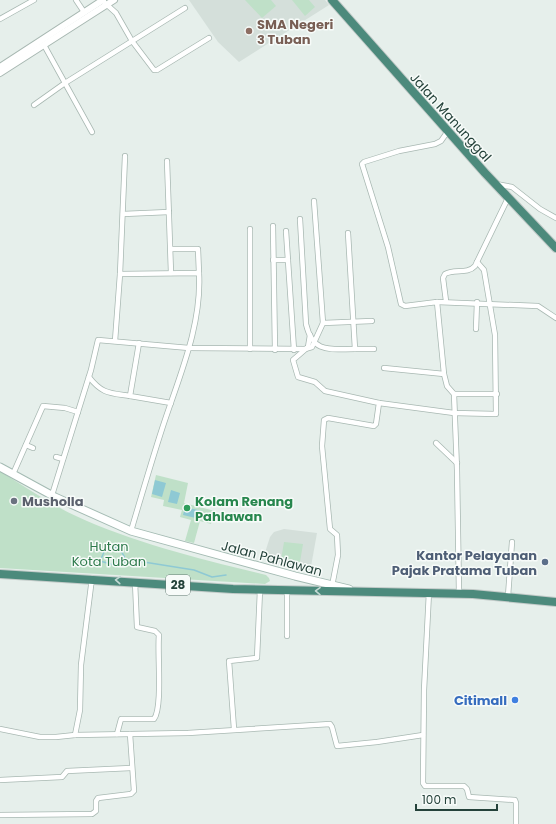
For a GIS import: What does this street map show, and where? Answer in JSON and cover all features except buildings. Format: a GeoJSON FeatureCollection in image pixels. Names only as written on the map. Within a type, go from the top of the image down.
{"type":"FeatureCollection","features":[{"type":"Feature","properties":{"kind":"highway","name":"Jalan Manunggal"},"geometry":{"type":"LineString","coordinates":[[332,0],[494,183],[556,248]]}},
{"type":"Feature","properties":{"kind":"highway","name":"28"},"geometry":{"type":"LineString","coordinates":[[0,574],[92,578],[260,590],[357,590]]}},
{"type":"Feature","properties":{"kind":"highway","name":"Jalan Pahlawan"},"geometry":{"type":"LineString","coordinates":[[357,590],[459,593],[508,596],[556,602]]}},
{"type":"Feature","properties":{"kind":"main road","name":"Jalan Pahlawan"},"geometry":{"type":"LineString","coordinates":[[0,467],[52,495],[131,531],[332,586],[357,590]]}},
{"type":"Feature","properties":{"kind":"street"},"geometry":{"type":"LineString","coordinates":[[0,19],[34,0]]}},
{"type":"Feature","properties":{"kind":"street"},"geometry":{"type":"LineString","coordinates":[[76,0],[84,12]]}},
{"type":"Feature","properties":{"kind":"street"},"geometry":{"type":"LineString","coordinates":[[0,67],[84,12],[105,2],[114,0]]}},
{"type":"Feature","properties":{"kind":"street"},"geometry":{"type":"LineString","coordinates":[[105,2],[116,13],[132,41],[151,68],[157,70],[209,38]]}},
{"type":"Feature","properties":{"kind":"street"},"geometry":{"type":"LineString","coordinates":[[0,73],[44,45],[105,2]]}},
{"type":"Feature","properties":{"kind":"street"},"geometry":{"type":"LineString","coordinates":[[34,105],[65,82],[186,8]]}},
{"type":"Feature","properties":{"kind":"street"},"geometry":{"type":"LineString","coordinates":[[44,45],[92,132]]}},
{"type":"Feature","properties":{"kind":"street"},"geometry":{"type":"LineString","coordinates":[[448,131],[441,141],[435,144],[399,151],[362,163],[388,247],[401,304],[406,306],[437,302],[477,302],[538,306],[556,318]]}},
{"type":"Feature","properties":{"kind":"street"},"geometry":{"type":"LineString","coordinates":[[115,341],[120,274],[125,156]]}},
{"type":"Feature","properties":{"kind":"street"},"geometry":{"type":"LineString","coordinates":[[166,161],[171,273]]}},
{"type":"Feature","properties":{"kind":"street"},"geometry":{"type":"LineString","coordinates":[[494,183],[512,187],[540,209],[556,218]]}},
{"type":"Feature","properties":{"kind":"street"},"geometry":{"type":"LineString","coordinates":[[446,302],[443,278],[445,274],[451,271],[470,270],[477,262],[508,198]]}},
{"type":"Feature","properties":{"kind":"street"},"geometry":{"type":"LineString","coordinates":[[52,495],[89,377],[97,341],[115,341],[189,348],[294,350],[311,348],[323,323],[314,201]]}},
{"type":"Feature","properties":{"kind":"street"},"geometry":{"type":"LineString","coordinates":[[123,214],[169,212]]}},
{"type":"Feature","properties":{"kind":"street"},"geometry":{"type":"LineString","coordinates":[[300,219],[306,324],[314,343],[326,349],[374,349]]}},
{"type":"Feature","properties":{"kind":"street"},"geometry":{"type":"LineString","coordinates":[[272,226],[275,350]]}},
{"type":"Feature","properties":{"kind":"street"},"geometry":{"type":"LineString","coordinates":[[250,229],[250,349]]}},
{"type":"Feature","properties":{"kind":"street"},"geometry":{"type":"LineString","coordinates":[[286,232],[294,350]]}},
{"type":"Feature","properties":{"kind":"street"},"geometry":{"type":"LineString","coordinates":[[348,233],[355,349]]}},
{"type":"Feature","properties":{"kind":"street"},"geometry":{"type":"LineString","coordinates":[[131,531],[189,348],[199,307],[198,249],[171,249]]}},
{"type":"Feature","properties":{"kind":"street"},"geometry":{"type":"LineString","coordinates":[[273,260],[288,260]]}},
{"type":"Feature","properties":{"kind":"street"},"geometry":{"type":"LineString","coordinates":[[310,335],[309,345],[293,362],[296,375],[300,379],[315,382],[325,392],[379,403],[454,413],[495,415],[495,335],[491,303],[484,270],[477,262]]}},
{"type":"Feature","properties":{"kind":"street"},"geometry":{"type":"LineString","coordinates":[[120,274],[199,273]]}},
{"type":"Feature","properties":{"kind":"street"},"geometry":{"type":"LineString","coordinates":[[437,302],[444,374],[447,386],[454,394],[459,593]]}},
{"type":"Feature","properties":{"kind":"street"},"geometry":{"type":"LineString","coordinates":[[476,329],[477,302]]}},
{"type":"Feature","properties":{"kind":"street"},"geometry":{"type":"LineString","coordinates":[[323,323],[372,321]]}},
{"type":"Feature","properties":{"kind":"street"},"geometry":{"type":"LineString","coordinates":[[130,396],[139,343]]}},
{"type":"Feature","properties":{"kind":"street"},"geometry":{"type":"LineString","coordinates":[[384,368],[444,374]]}},
{"type":"Feature","properties":{"kind":"street"},"geometry":{"type":"LineString","coordinates":[[89,377],[98,388],[105,392],[171,403]]}},
{"type":"Feature","properties":{"kind":"street"},"geometry":{"type":"LineString","coordinates":[[454,394],[496,394]]}},
{"type":"Feature","properties":{"kind":"street"},"geometry":{"type":"LineString","coordinates":[[332,586],[338,555],[337,535],[330,529],[322,446],[324,420],[328,418],[374,426],[376,424],[379,403]]}},
{"type":"Feature","properties":{"kind":"street"},"geometry":{"type":"LineString","coordinates":[[14,474],[43,406],[65,408],[78,412]]}},
{"type":"Feature","properties":{"kind":"street"},"geometry":{"type":"LineString","coordinates":[[436,443],[456,463]]}},
{"type":"Feature","properties":{"kind":"street"},"geometry":{"type":"LineString","coordinates":[[26,445],[33,448]]}},
{"type":"Feature","properties":{"kind":"street"},"geometry":{"type":"LineString","coordinates":[[56,457],[63,459]]}},
{"type":"Feature","properties":{"kind":"street"},"geometry":{"type":"LineString","coordinates":[[508,596],[512,542]]}},
{"type":"Feature","properties":{"kind":"street"},"geometry":{"type":"LineString","coordinates":[[75,735],[80,710],[81,665],[92,578]]}},
{"type":"Feature","properties":{"kind":"street"},"geometry":{"type":"LineString","coordinates":[[117,734],[121,719],[154,719],[156,715],[159,690],[159,635],[154,631],[137,626],[135,582]]}},
{"type":"Feature","properties":{"kind":"street"},"geometry":{"type":"LineString","coordinates":[[234,729],[229,661],[257,658],[260,590]]}},
{"type":"Feature","properties":{"kind":"street"},"geometry":{"type":"LineString","coordinates":[[287,636],[288,591]]}},
{"type":"Feature","properties":{"kind":"street"},"geometry":{"type":"LineString","coordinates":[[429,592],[423,735],[423,782],[425,786],[464,786],[467,788],[469,797],[515,800],[516,824]]}},
{"type":"Feature","properties":{"kind":"street"},"geometry":{"type":"LineString","coordinates":[[0,729],[40,737],[188,733],[330,724],[332,727],[335,744],[337,746],[423,735]]}},
{"type":"Feature","properties":{"kind":"street"},"geometry":{"type":"LineString","coordinates":[[0,815],[95,813],[97,798],[132,793],[130,734]]}},
{"type":"Feature","properties":{"kind":"street"},"geometry":{"type":"LineString","coordinates":[[0,780],[62,777],[67,771],[132,768]]}},
{"type":"Feature","properties":{"kind":"shaded area","name":"SMA Negeri 3 Tuban"},"geometry":{"type":"Polygon","coordinates":[[[189,0],[325,0],[329,5],[239,62],[218,42],[189,0]]]}},
{"type":"Feature","properties":{"kind":"shaded area"},"geometry":{"type":"Polygon","coordinates":[[[284,529],[317,533],[310,572],[263,559],[270,537],[274,532],[284,529]]]}},
{"type":"Feature","properties":{"kind":"green space"},"geometry":{"type":"Polygon","coordinates":[[[245,0],[271,0],[276,6],[262,18],[245,0]]]}},
{"type":"Feature","properties":{"kind":"green space"},"geometry":{"type":"Polygon","coordinates":[[[292,0],[309,0],[315,7],[305,16],[292,0]]]}},
{"type":"Feature","properties":{"kind":"green space","name":"Hutan Kota Tuban"},"geometry":{"type":"Polygon","coordinates":[[[0,471],[57,506],[98,526],[145,543],[266,575],[270,581],[265,584],[0,568],[0,471]]]}},
{"type":"Feature","properties":{"kind":"green space","name":"Kolam Renang Pahlawan"},"geometry":{"type":"Polygon","coordinates":[[[156,475],[188,483],[184,503],[215,511],[211,524],[200,521],[194,543],[185,541],[191,520],[180,517],[182,510],[163,506],[164,500],[151,497],[156,475]]]}},
{"type":"Feature","properties":{"kind":"green space"},"geometry":{"type":"Polygon","coordinates":[[[284,542],[303,544],[300,562],[281,560],[284,542]]]}},
{"type":"Feature","properties":{"kind":"water"},"geometry":{"type":"Polygon","coordinates":[[[155,480],[166,483],[162,497],[152,494],[155,480]]]}},
{"type":"Feature","properties":{"kind":"water"},"geometry":{"type":"Polygon","coordinates":[[[171,490],[180,493],[177,504],[168,502],[171,490]]]}},
{"type":"Feature","properties":{"kind":"water"},"geometry":{"type":"Polygon","coordinates":[[[185,507],[202,511],[200,519],[183,515],[185,507]]]}},
{"type":"Feature","properties":{"kind":"waterway"},"geometry":{"type":"LineString","coordinates":[[110,547],[118,549],[123,554],[125,559],[123,565],[118,566],[100,561],[105,550],[110,547]]}},
{"type":"Feature","properties":{"kind":"waterway"},"geometry":{"type":"LineString","coordinates":[[125,559],[194,570],[212,577],[226,575]]}},
{"type":"Feature","properties":{"kind":"place","name":"SMA Negeri 3 Tuban"},"geometry":{"type":"Point","coordinates":[249,31]}},
{"type":"Feature","properties":{"kind":"place","name":"Musholla"},"geometry":{"type":"Point","coordinates":[14,501]}},
{"type":"Feature","properties":{"kind":"place","name":"Kolam Renang Pahlawan"},"geometry":{"type":"Point","coordinates":[187,508]}},
{"type":"Feature","properties":{"kind":"place","name":"Kantor Pelayanan Pajak Pratama Tuban"},"geometry":{"type":"Point","coordinates":[545,562]}},
{"type":"Feature","properties":{"kind":"place","name":"Citimall"},"geometry":{"type":"Point","coordinates":[515,700]}}]}
